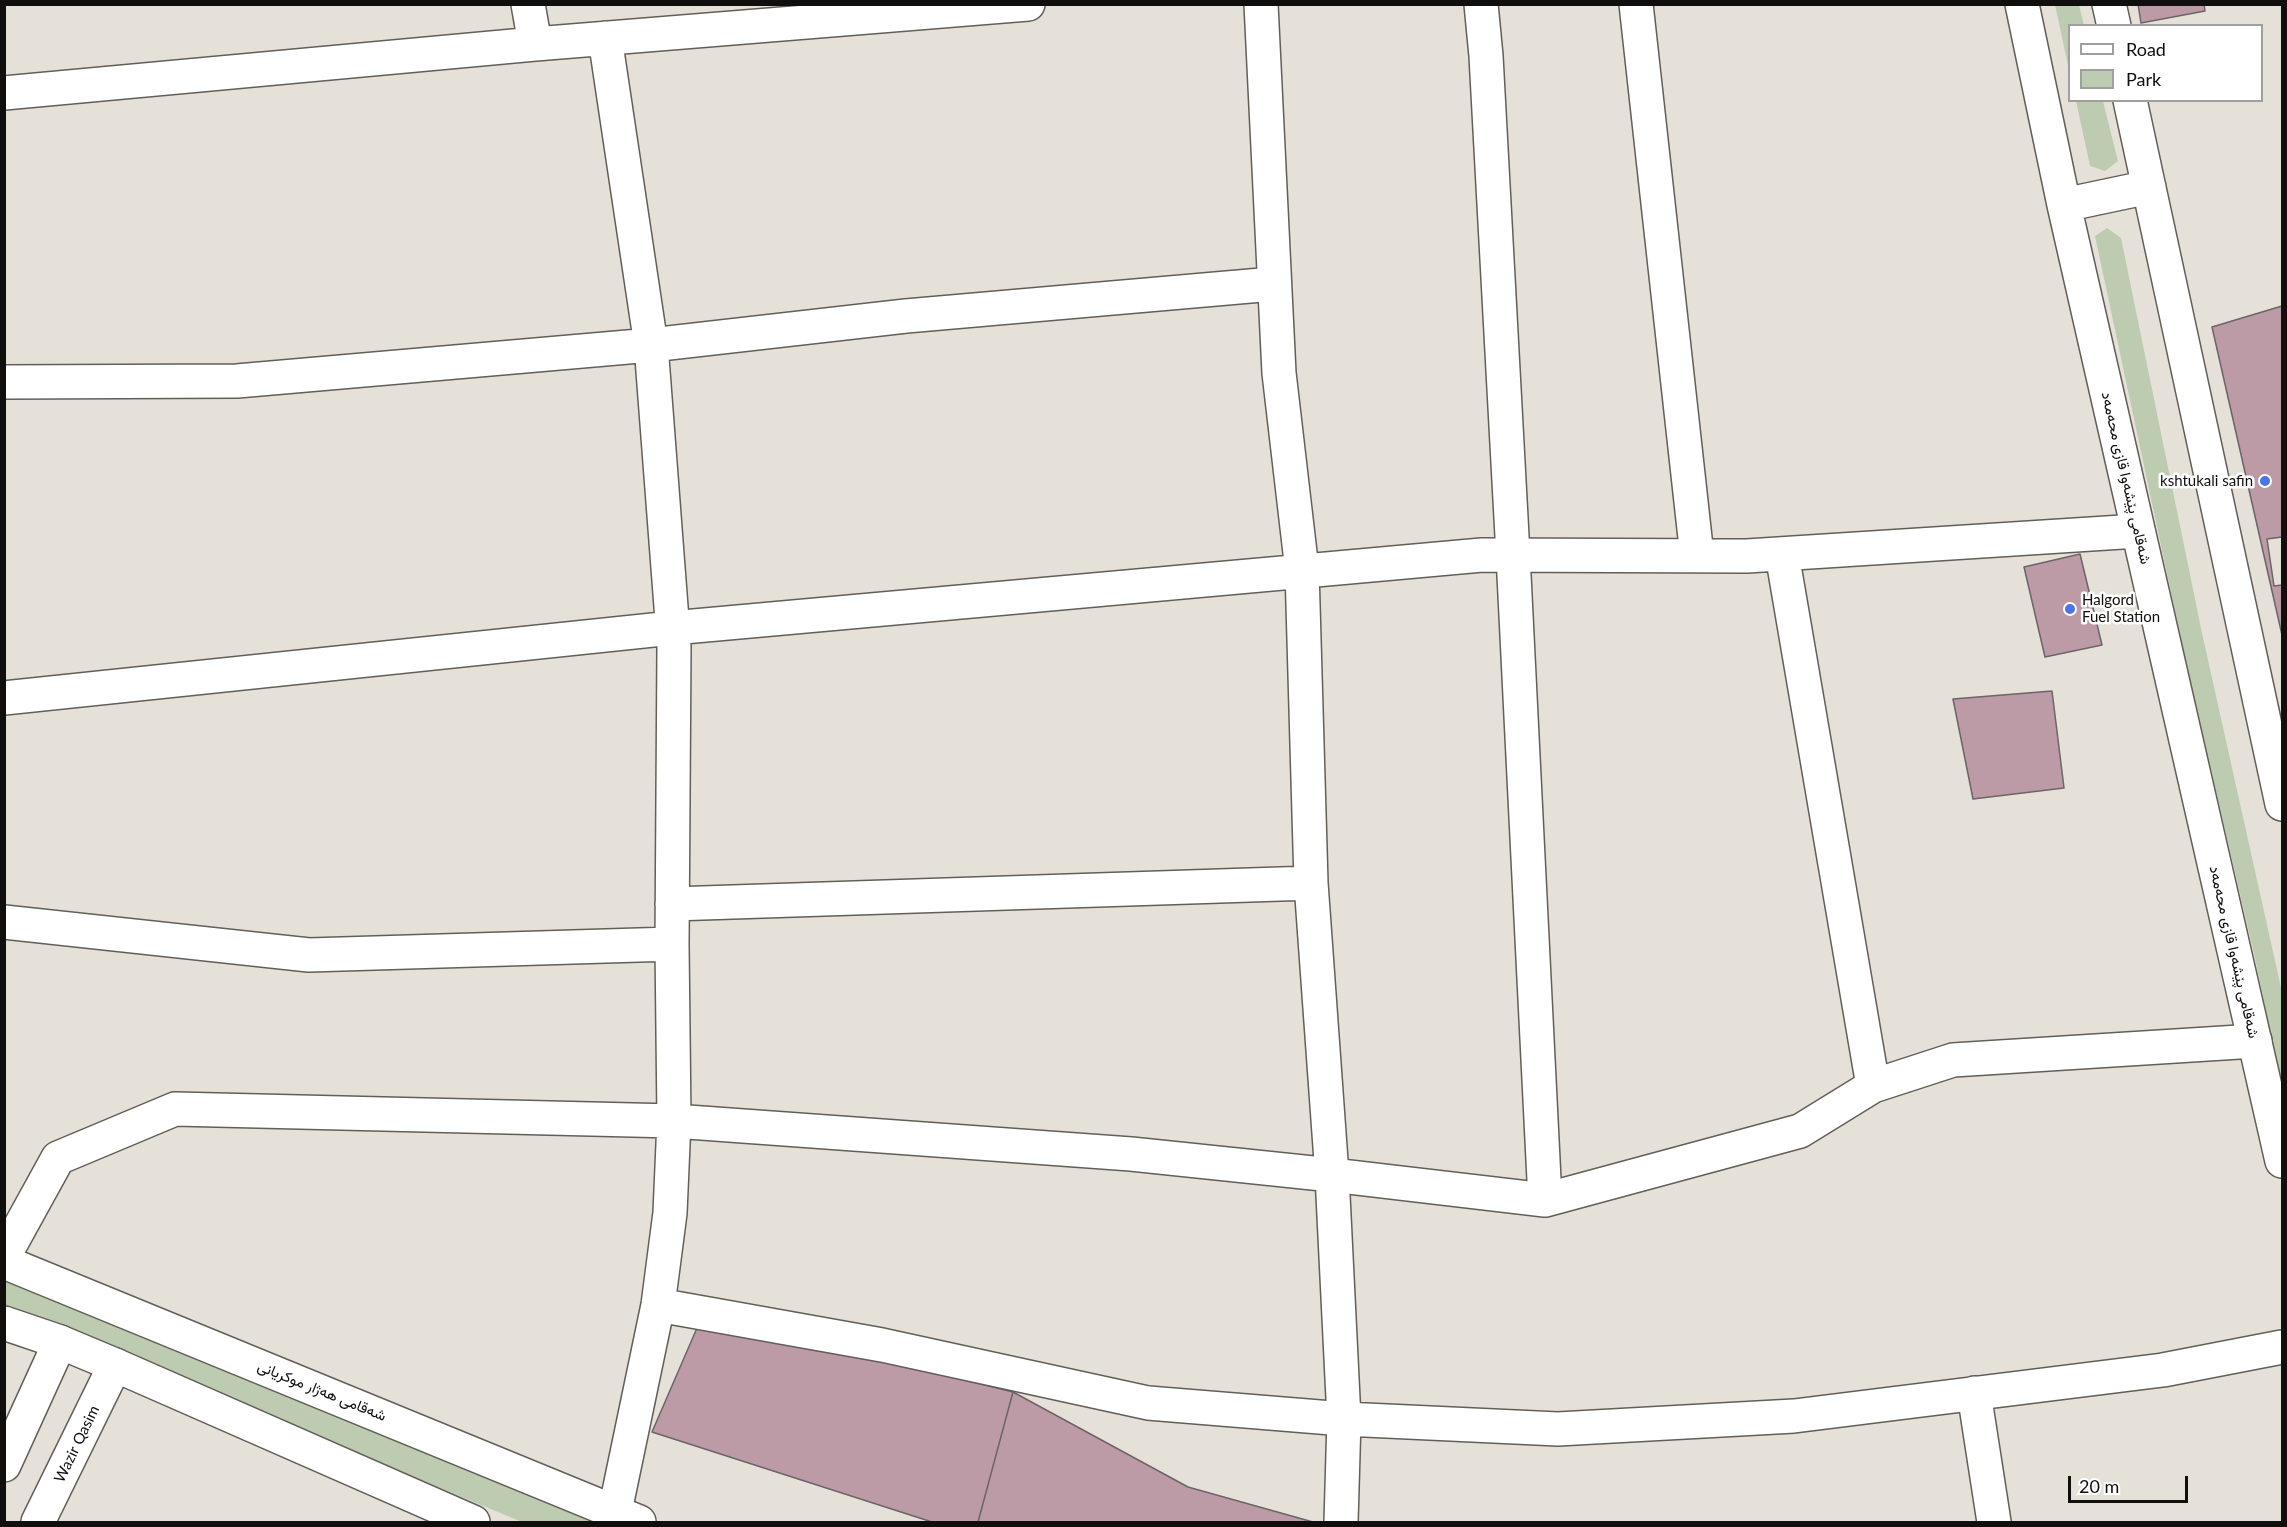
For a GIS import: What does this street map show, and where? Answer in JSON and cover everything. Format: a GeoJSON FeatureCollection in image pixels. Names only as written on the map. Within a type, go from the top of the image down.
{"type":"FeatureCollection","features":[{"type":"Feature","properties":{"kind":"main road"},"geometry":{"type":"LineString","coordinates":[[528,4],[536,44]]}},
{"type":"Feature","properties":{"kind":"main road"},"geometry":{"type":"LineString","coordinates":[[4,93],[605,38],[1028,4]]}},
{"type":"Feature","properties":{"kind":"main road"},"geometry":{"type":"LineString","coordinates":[[1261,4],[1279,373],[1302,570],[1311,883],[1332,1174],[1344,1419],[1341,1522]]}},
{"type":"Feature","properties":{"kind":"main road"},"geometry":{"type":"LineString","coordinates":[[1481,4],[1486,56],[1513,555],[1545,1200]]}},
{"type":"Feature","properties":{"kind":"main road"},"geometry":{"type":"LineString","coordinates":[[1636,4],[1697,556]]}},
{"type":"Feature","properties":{"kind":"main road","name":"شەقامی پێشەوا قازی محەمەد"},"geometry":{"type":"LineString","coordinates":[[2022,4],[2064,206],[2283,1161]]}},
{"type":"Feature","properties":{"kind":"main road"},"geometry":{"type":"LineString","coordinates":[[2109,4],[2114,24]]}},
{"type":"Feature","properties":{"kind":"main road"},"geometry":{"type":"LineString","coordinates":[[605,38],[651,345],[675,646],[672,904],[674,1121],[670,1213],[627,1517]]}},
{"type":"Feature","properties":{"kind":"main road"},"geometry":{"type":"LineString","coordinates":[[2130,102],[2283,804]]}},
{"type":"Feature","properties":{"kind":"main road"},"geometry":{"type":"LineString","coordinates":[[2064,206],[2149,187]]}},
{"type":"Feature","properties":{"kind":"main road"},"geometry":{"type":"LineString","coordinates":[[4,382],[237,381],[651,345],[906,316],[1273,284]]}},
{"type":"Feature","properties":{"kind":"main road"},"geometry":{"type":"LineString","coordinates":[[4,698],[672,628],[1482,555],[1782,554],[2138,531]]}},
{"type":"Feature","properties":{"kind":"main road"},"geometry":{"type":"LineString","coordinates":[[1782,554],[1873,1086]]}},
{"type":"Feature","properties":{"kind":"main road"},"geometry":{"type":"LineString","coordinates":[[672,904],[1311,883]]}},
{"type":"Feature","properties":{"kind":"main road"},"geometry":{"type":"LineString","coordinates":[[4,922],[309,955],[672,944]]}},
{"type":"Feature","properties":{"kind":"main road"},"geometry":{"type":"LineString","coordinates":[[4,1256],[58,1158],[175,1109],[674,1121],[1131,1154],[1332,1174],[1545,1200],[1800,1131],[1873,1086],[1953,1060],[2255,1041]]}},
{"type":"Feature","properties":{"kind":"main road","name":"شەقامی ھەژار موکریانی"},"geometry":{"type":"LineString","coordinates":[[4,1262],[627,1517]]}},
{"type":"Feature","properties":{"kind":"main road"},"geometry":{"type":"LineString","coordinates":[[658,1305],[882,1345],[1148,1403],[1344,1419],[1558,1429],[1794,1416],[2163,1370],[2283,1347]]}},
{"type":"Feature","properties":{"kind":"main road"},"geometry":{"type":"LineString","coordinates":[[4,1323],[60,1342],[115,1365],[473,1522]]}},
{"type":"Feature","properties":{"kind":"main road"},"geometry":{"type":"LineString","coordinates":[[4,1465],[60,1342]]}},
{"type":"Feature","properties":{"kind":"main road","name":"Wazir Qasim"},"geometry":{"type":"LineString","coordinates":[[38,1522],[115,1365]]}},
{"type":"Feature","properties":{"kind":"main road"},"geometry":{"type":"LineString","coordinates":[[1974,1393],[1994,1522]]}},
{"type":"Feature","properties":{"kind":"green space"},"geometry":{"type":"Polygon","coordinates":[[[2055,5],[2079,5],[2084,24],[2068,24],[2068,65],[2055,5]]]}},
{"type":"Feature","properties":{"kind":"green space"},"geometry":{"type":"Polygon","coordinates":[[[2076,102],[2103,102],[2118,161],[2105,171],[2090,166],[2076,102]]]}},
{"type":"Feature","properties":{"kind":"green space"},"geometry":{"type":"Polygon","coordinates":[[[2107,228],[2121,238],[2202,633],[2282,992],[2282,1088],[2255,958],[2185,658],[2095,236],[2107,228]]]}},
{"type":"Feature","properties":{"kind":"green space"},"geometry":{"type":"Polygon","coordinates":[[[4,1267],[609,1522],[522,1522],[5,1307],[4,1267]]]}},
{"type":"Feature","properties":{"kind":"building"},"geometry":{"type":"Polygon","coordinates":[[[2138,4],[2204,4],[2205,11],[2141,23],[2138,4]]]}},
{"type":"Feature","properties":{"kind":"building","name":"kshtukali safin"},"geometry":{"type":"Polygon","coordinates":[[[2282,306],[2282,635],[2212,327],[2282,306]]]}},
{"type":"Feature","properties":{"kind":"building"},"geometry":{"type":"Polygon","coordinates":[[[2282,537],[2282,585],[2274,586],[2267,539],[2282,537]]]}},
{"type":"Feature","properties":{"kind":"building"},"geometry":{"type":"Polygon","coordinates":[[[2080,554],[2102,645],[2045,657],[2024,567],[2080,554]]]}},
{"type":"Feature","properties":{"kind":"building"},"geometry":{"type":"Polygon","coordinates":[[[2052,691],[2064,788],[1973,799],[1953,699],[2052,691]]]}},
{"type":"Feature","properties":{"kind":"building"},"geometry":{"type":"Polygon","coordinates":[[[697,1328],[796,1338],[1013,1392],[978,1522],[932,1522],[652,1432],[697,1328]]]}},
{"type":"Feature","properties":{"kind":"building"},"geometry":{"type":"Polygon","coordinates":[[[1013,1392],[1188,1487],[1313,1522],[978,1522],[1013,1392]]]}},
{"type":"Feature","properties":{"kind":"place","name":"kshtukali safin"},"geometry":{"type":"Point","coordinates":[2265,481]}},
{"type":"Feature","properties":{"kind":"place","name":"Halgord Fuel Station"},"geometry":{"type":"Point","coordinates":[2070,609]}}]}
